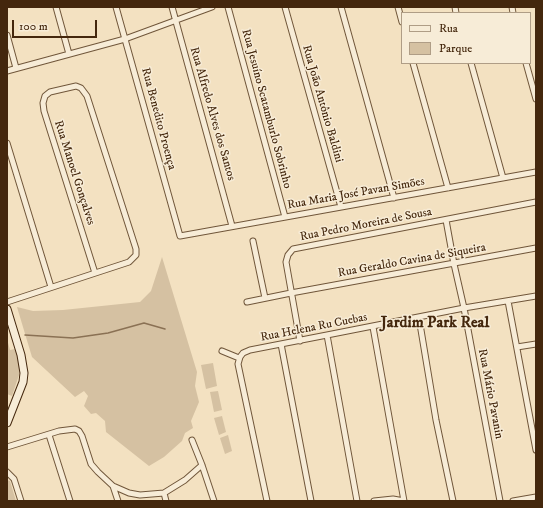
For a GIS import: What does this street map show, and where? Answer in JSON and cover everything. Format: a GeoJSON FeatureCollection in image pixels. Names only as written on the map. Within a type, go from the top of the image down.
{"type":"FeatureCollection","features":[{"type":"Feature","properties":{"kind":"main road"},"geometry":{"type":"LineString","coordinates":[[7,309],[21,355],[24,373],[23,382],[7,424]]}},
{"type":"Feature","properties":{"kind":"street"},"geometry":{"type":"LineString","coordinates":[[56,7],[69,54]]}},
{"type":"Feature","properties":{"kind":"street","name":"Rua Benedito Proença"},"geometry":{"type":"LineString","coordinates":[[116,7],[180,236]]}},
{"type":"Feature","properties":{"kind":"street","name":"Rua Alfredo Alves dos Santos"},"geometry":{"type":"LineString","coordinates":[[172,7],[232,226]]}},
{"type":"Feature","properties":{"kind":"street"},"geometry":{"type":"LineString","coordinates":[[7,70],[126,39],[212,7]]}},
{"type":"Feature","properties":{"kind":"street","name":"Rua Jesuíno Scatamburlo Sobrinho"},"geometry":{"type":"LineString","coordinates":[[228,7],[285,217]]}},
{"type":"Feature","properties":{"kind":"street","name":"Rua João Antônio Baldini"},"geometry":{"type":"LineString","coordinates":[[285,7],[341,207]]}},
{"type":"Feature","properties":{"kind":"street"},"geometry":{"type":"LineString","coordinates":[[342,7],[394,198]]}},
{"type":"Feature","properties":{"kind":"street"},"geometry":{"type":"LineString","coordinates":[[398,7],[401,18]]}},
{"type":"Feature","properties":{"kind":"street"},"geometry":{"type":"LineString","coordinates":[[7,35],[16,68]]}},
{"type":"Feature","properties":{"kind":"street"},"geometry":{"type":"LineString","coordinates":[[413,64],[448,188]]}},
{"type":"Feature","properties":{"kind":"street"},"geometry":{"type":"LineString","coordinates":[[471,64],[503,178]]}},
{"type":"Feature","properties":{"kind":"street"},"geometry":{"type":"LineString","coordinates":[[526,64],[536,99]]}},
{"type":"Feature","properties":{"kind":"street","name":"Rua Manoel Gonçalves"},"geometry":{"type":"LineString","coordinates":[[76,86],[82,88],[87,96],[136,249],[136,255],[129,262],[95,273],[44,111],[43,103],[45,96],[50,92],[76,86]]}},
{"type":"Feature","properties":{"kind":"street"},"geometry":{"type":"LineString","coordinates":[[7,143],[51,287]]}},
{"type":"Feature","properties":{"kind":"street","name":"Rua Maria José Pavan Simões"},"geometry":{"type":"LineString","coordinates":[[180,236],[536,172]]}},
{"type":"Feature","properties":{"kind":"street","name":"Rua Pedro Moreira de Sousa"},"geometry":{"type":"LineString","coordinates":[[300,341],[286,262],[289,252],[295,248],[536,202]]}},
{"type":"Feature","properties":{"kind":"street","name":"Rua Mário Pavanin"},"geometry":{"type":"LineString","coordinates":[[446,220],[500,501]]}},
{"type":"Feature","properties":{"kind":"street"},"geometry":{"type":"LineString","coordinates":[[253,241],[265,298]]}},
{"type":"Feature","properties":{"kind":"street","name":"Rua Geraldo Cavina de Siqueira"},"geometry":{"type":"LineString","coordinates":[[247,302],[536,248]]}},
{"type":"Feature","properties":{"kind":"street"},"geometry":{"type":"LineString","coordinates":[[7,302],[95,273]]}},
{"type":"Feature","properties":{"kind":"street","name":"Rua Helena Ru Cuebas"},"geometry":{"type":"LineString","coordinates":[[240,358],[243,353],[247,351],[464,308],[536,296]]}},
{"type":"Feature","properties":{"kind":"street"},"geometry":{"type":"LineString","coordinates":[[508,301],[536,450]]}},
{"type":"Feature","properties":{"kind":"street"},"geometry":{"type":"LineString","coordinates":[[419,318],[436,420],[452,501]]}},
{"type":"Feature","properties":{"kind":"street"},"geometry":{"type":"LineString","coordinates":[[373,327],[404,501],[393,498],[374,501]]}},
{"type":"Feature","properties":{"kind":"street"},"geometry":{"type":"LineString","coordinates":[[327,335],[357,501]]}},
{"type":"Feature","properties":{"kind":"street"},"geometry":{"type":"LineString","coordinates":[[281,344],[312,501]]}},
{"type":"Feature","properties":{"kind":"street"},"geometry":{"type":"LineString","coordinates":[[517,347],[536,344]]}},
{"type":"Feature","properties":{"kind":"street"},"geometry":{"type":"LineString","coordinates":[[222,351],[240,358],[238,364],[267,501]]}},
{"type":"Feature","properties":{"kind":"street"},"geometry":{"type":"LineString","coordinates":[[8,447],[75,429],[82,436],[91,464],[98,472],[113,486],[129,493],[140,495],[164,493],[185,480],[202,465]]}},
{"type":"Feature","properties":{"kind":"street"},"geometry":{"type":"LineString","coordinates":[[50,435],[70,501]]}},
{"type":"Feature","properties":{"kind":"street"},"geometry":{"type":"LineString","coordinates":[[192,440],[214,501]]}},
{"type":"Feature","properties":{"kind":"street"},"geometry":{"type":"LineString","coordinates":[[7,472],[14,479],[21,501]]}},
{"type":"Feature","properties":{"kind":"street"},"geometry":{"type":"LineString","coordinates":[[113,486],[118,501]]}},
{"type":"Feature","properties":{"kind":"street"},"geometry":{"type":"LineString","coordinates":[[164,493],[166,501]]}},
{"type":"Feature","properties":{"kind":"street"},"geometry":{"type":"LineString","coordinates":[[513,501],[536,497]]}},
{"type":"Feature","properties":{"kind":"green space"},"geometry":{"type":"Polygon","coordinates":[[[162,257],[197,372],[195,386],[199,402],[191,421],[193,428],[185,433],[182,441],[164,457],[149,466],[106,432],[105,421],[96,413],[91,414],[84,406],[88,396],[84,391],[75,397],[32,357],[17,307],[33,311],[63,310],[140,302],[151,291],[162,257]]]}},
{"type":"Feature","properties":{"kind":"green space"},"geometry":{"type":"Polygon","coordinates":[[[7,339],[10,350],[15,349],[20,372],[12,396],[7,394],[7,339]]]}},
{"type":"Feature","properties":{"kind":"green space"},"geometry":{"type":"Polygon","coordinates":[[[213,363],[217,386],[206,389],[201,365],[213,363]]]}},
{"type":"Feature","properties":{"kind":"green space"},"geometry":{"type":"Polygon","coordinates":[[[218,391],[222,410],[214,412],[210,392],[218,391]]]}},
{"type":"Feature","properties":{"kind":"green space"},"geometry":{"type":"Polygon","coordinates":[[[222,416],[226,432],[219,435],[214,418],[222,416]]]}},
{"type":"Feature","properties":{"kind":"green space"},"geometry":{"type":"Polygon","coordinates":[[[228,435],[232,451],[225,454],[220,438],[228,435]]]}},
{"type":"Feature","properties":{"kind":"green space"},"geometry":{"type":"Polygon","coordinates":[[[7,480],[10,481],[16,501],[7,501],[7,480]]]}},
{"type":"Feature","properties":{"kind":"waterway"},"geometry":{"type":"LineString","coordinates":[[25,335],[73,338],[108,333],[144,323],[165,329]]}},
{"type":"Feature","properties":{"kind":"district","name":"Jardim Park Real"},"geometry":{"type":"Point","coordinates":[435,324]}}]}
